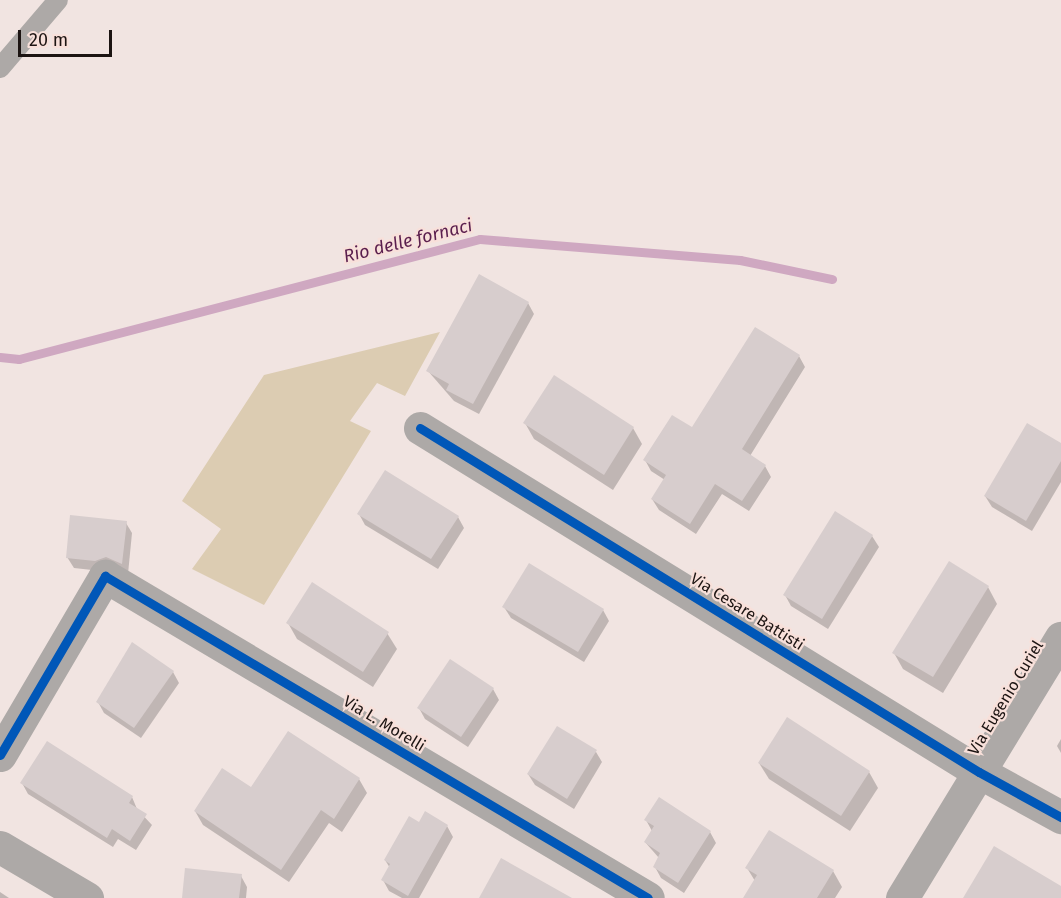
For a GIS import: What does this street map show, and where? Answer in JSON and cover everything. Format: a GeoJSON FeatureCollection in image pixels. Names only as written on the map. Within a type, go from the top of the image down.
{"type":"FeatureCollection","features":[{"type":"Feature","properties":{"kind":"street","name":"Via Cesare Battisti"},"geometry":{"type":"LineString","coordinates":[[420,428],[979,772],[1061,817]]}},
{"type":"Feature","properties":{"kind":"street","name":"Via L. Morelli"},"geometry":{"type":"LineString","coordinates":[[0,755],[105,576],[648,898]]}},
{"type":"Feature","properties":{"kind":"street","name":"Via Eugenio Curiel"},"geometry":{"type":"LineString","coordinates":[[902,898],[1061,638]]}},
{"type":"Feature","properties":{"kind":"street"},"geometry":{"type":"LineString","coordinates":[[0,847],[87,898]]}},
{"type":"Feature","properties":{"kind":"lane"},"geometry":{"type":"LineString","coordinates":[[0,68],[58,0]]}},
{"type":"Feature","properties":{"kind":"shaded area"},"geometry":{"type":"Polygon","coordinates":[[[440,332],[405,396],[377,383],[350,421],[371,431],[264,605],[192,569],[221,529],[182,501],[264,375],[440,332]]]}},
{"type":"Feature","properties":{"kind":"building"},"geometry":{"type":"Polygon","coordinates":[[[479,274],[529,302],[473,404],[446,390],[449,384],[426,371],[479,274]]]}},
{"type":"Feature","properties":{"kind":"building"},"geometry":{"type":"Polygon","coordinates":[[[755,327],[800,355],[742,449],[766,465],[742,501],[715,484],[690,524],[651,499],[666,475],[643,460],[672,415],[692,427],[755,327]]]}},
{"type":"Feature","properties":{"kind":"building"},"geometry":{"type":"Polygon","coordinates":[[[554,375],[634,427],[604,475],[523,423],[554,375]]]}},
{"type":"Feature","properties":{"kind":"building"},"geometry":{"type":"Polygon","coordinates":[[[1027,423],[1061,443],[1061,461],[1026,521],[984,496],[1027,423]]]}},
{"type":"Feature","properties":{"kind":"building"},"geometry":{"type":"Polygon","coordinates":[[[385,470],[459,516],[431,559],[357,514],[385,470]]]}},
{"type":"Feature","properties":{"kind":"building"},"geometry":{"type":"Polygon","coordinates":[[[835,511],[873,535],[822,619],[783,595],[835,511]]]}},
{"type":"Feature","properties":{"kind":"building"},"geometry":{"type":"Polygon","coordinates":[[[70,515],[127,521],[122,564],[106,557],[95,561],[66,558],[70,515]]]}},
{"type":"Feature","properties":{"kind":"building"},"geometry":{"type":"Polygon","coordinates":[[[949,561],[989,586],[933,677],[892,653],[949,561]]]}},
{"type":"Feature","properties":{"kind":"building"},"geometry":{"type":"Polygon","coordinates":[[[529,563],[604,609],[578,652],[502,607],[529,563]]]}},
{"type":"Feature","properties":{"kind":"building"},"geometry":{"type":"Polygon","coordinates":[[[312,582],[389,632],[363,672],[286,623],[312,582]]]}},
{"type":"Feature","properties":{"kind":"building"},"geometry":{"type":"Polygon","coordinates":[[[132,642],[174,671],[134,728],[96,702],[132,642]]]}},
{"type":"Feature","properties":{"kind":"building"},"geometry":{"type":"Polygon","coordinates":[[[450,659],[494,688],[461,737],[417,708],[450,659]]]}},
{"type":"Feature","properties":{"kind":"building"},"geometry":{"type":"Polygon","coordinates":[[[787,717],[870,771],[841,816],[758,763],[787,717]]]}},
{"type":"Feature","properties":{"kind":"building"},"geometry":{"type":"Polygon","coordinates":[[[557,726],[597,750],[567,799],[527,774],[557,726]]]}},
{"type":"Feature","properties":{"kind":"building"},"geometry":{"type":"Polygon","coordinates":[[[288,731],[360,778],[334,819],[321,810],[281,870],[194,811],[222,768],[251,787],[288,731]]]}},
{"type":"Feature","properties":{"kind":"building"},"geometry":{"type":"Polygon","coordinates":[[[47,741],[133,796],[129,803],[147,814],[130,841],[112,829],[107,838],[20,783],[47,741]]]}},
{"type":"Feature","properties":{"kind":"building"},"geometry":{"type":"Polygon","coordinates":[[[659,797],[711,831],[678,883],[653,867],[660,853],[644,842],[654,826],[644,820],[659,797]]]}},
{"type":"Feature","properties":{"kind":"building"},"geometry":{"type":"Polygon","coordinates":[[[425,811],[448,825],[408,896],[381,880],[390,864],[384,860],[409,816],[419,822],[425,811]]]}},
{"type":"Feature","properties":{"kind":"building"},"geometry":{"type":"Polygon","coordinates":[[[769,830],[834,870],[817,898],[743,898],[757,875],[745,868],[769,830]]]}},
{"type":"Feature","properties":{"kind":"building"},"geometry":{"type":"Polygon","coordinates":[[[994,846],[1061,886],[1061,898],[963,898],[994,846]]]}},
{"type":"Feature","properties":{"kind":"building"},"geometry":{"type":"Polygon","coordinates":[[[501,858],[572,898],[479,898],[501,858]]]}},
{"type":"Feature","properties":{"kind":"building"},"geometry":{"type":"Polygon","coordinates":[[[185,868],[242,874],[239,898],[182,898],[185,868]]]}},
{"type":"Feature","properties":{"kind":"waterway","name":"Rio delle fornaci"},"geometry":{"type":"LineString","coordinates":[[0,357],[19,359],[480,239],[740,260],[832,279]]}},
{"type":"Feature","properties":{"kind":"cycle path"},"geometry":{"type":"LineString","coordinates":[[420,428],[979,772],[1061,817]]}},
{"type":"Feature","properties":{"kind":"cycle path"},"geometry":{"type":"LineString","coordinates":[[0,755],[105,576],[648,898]]}}]}
